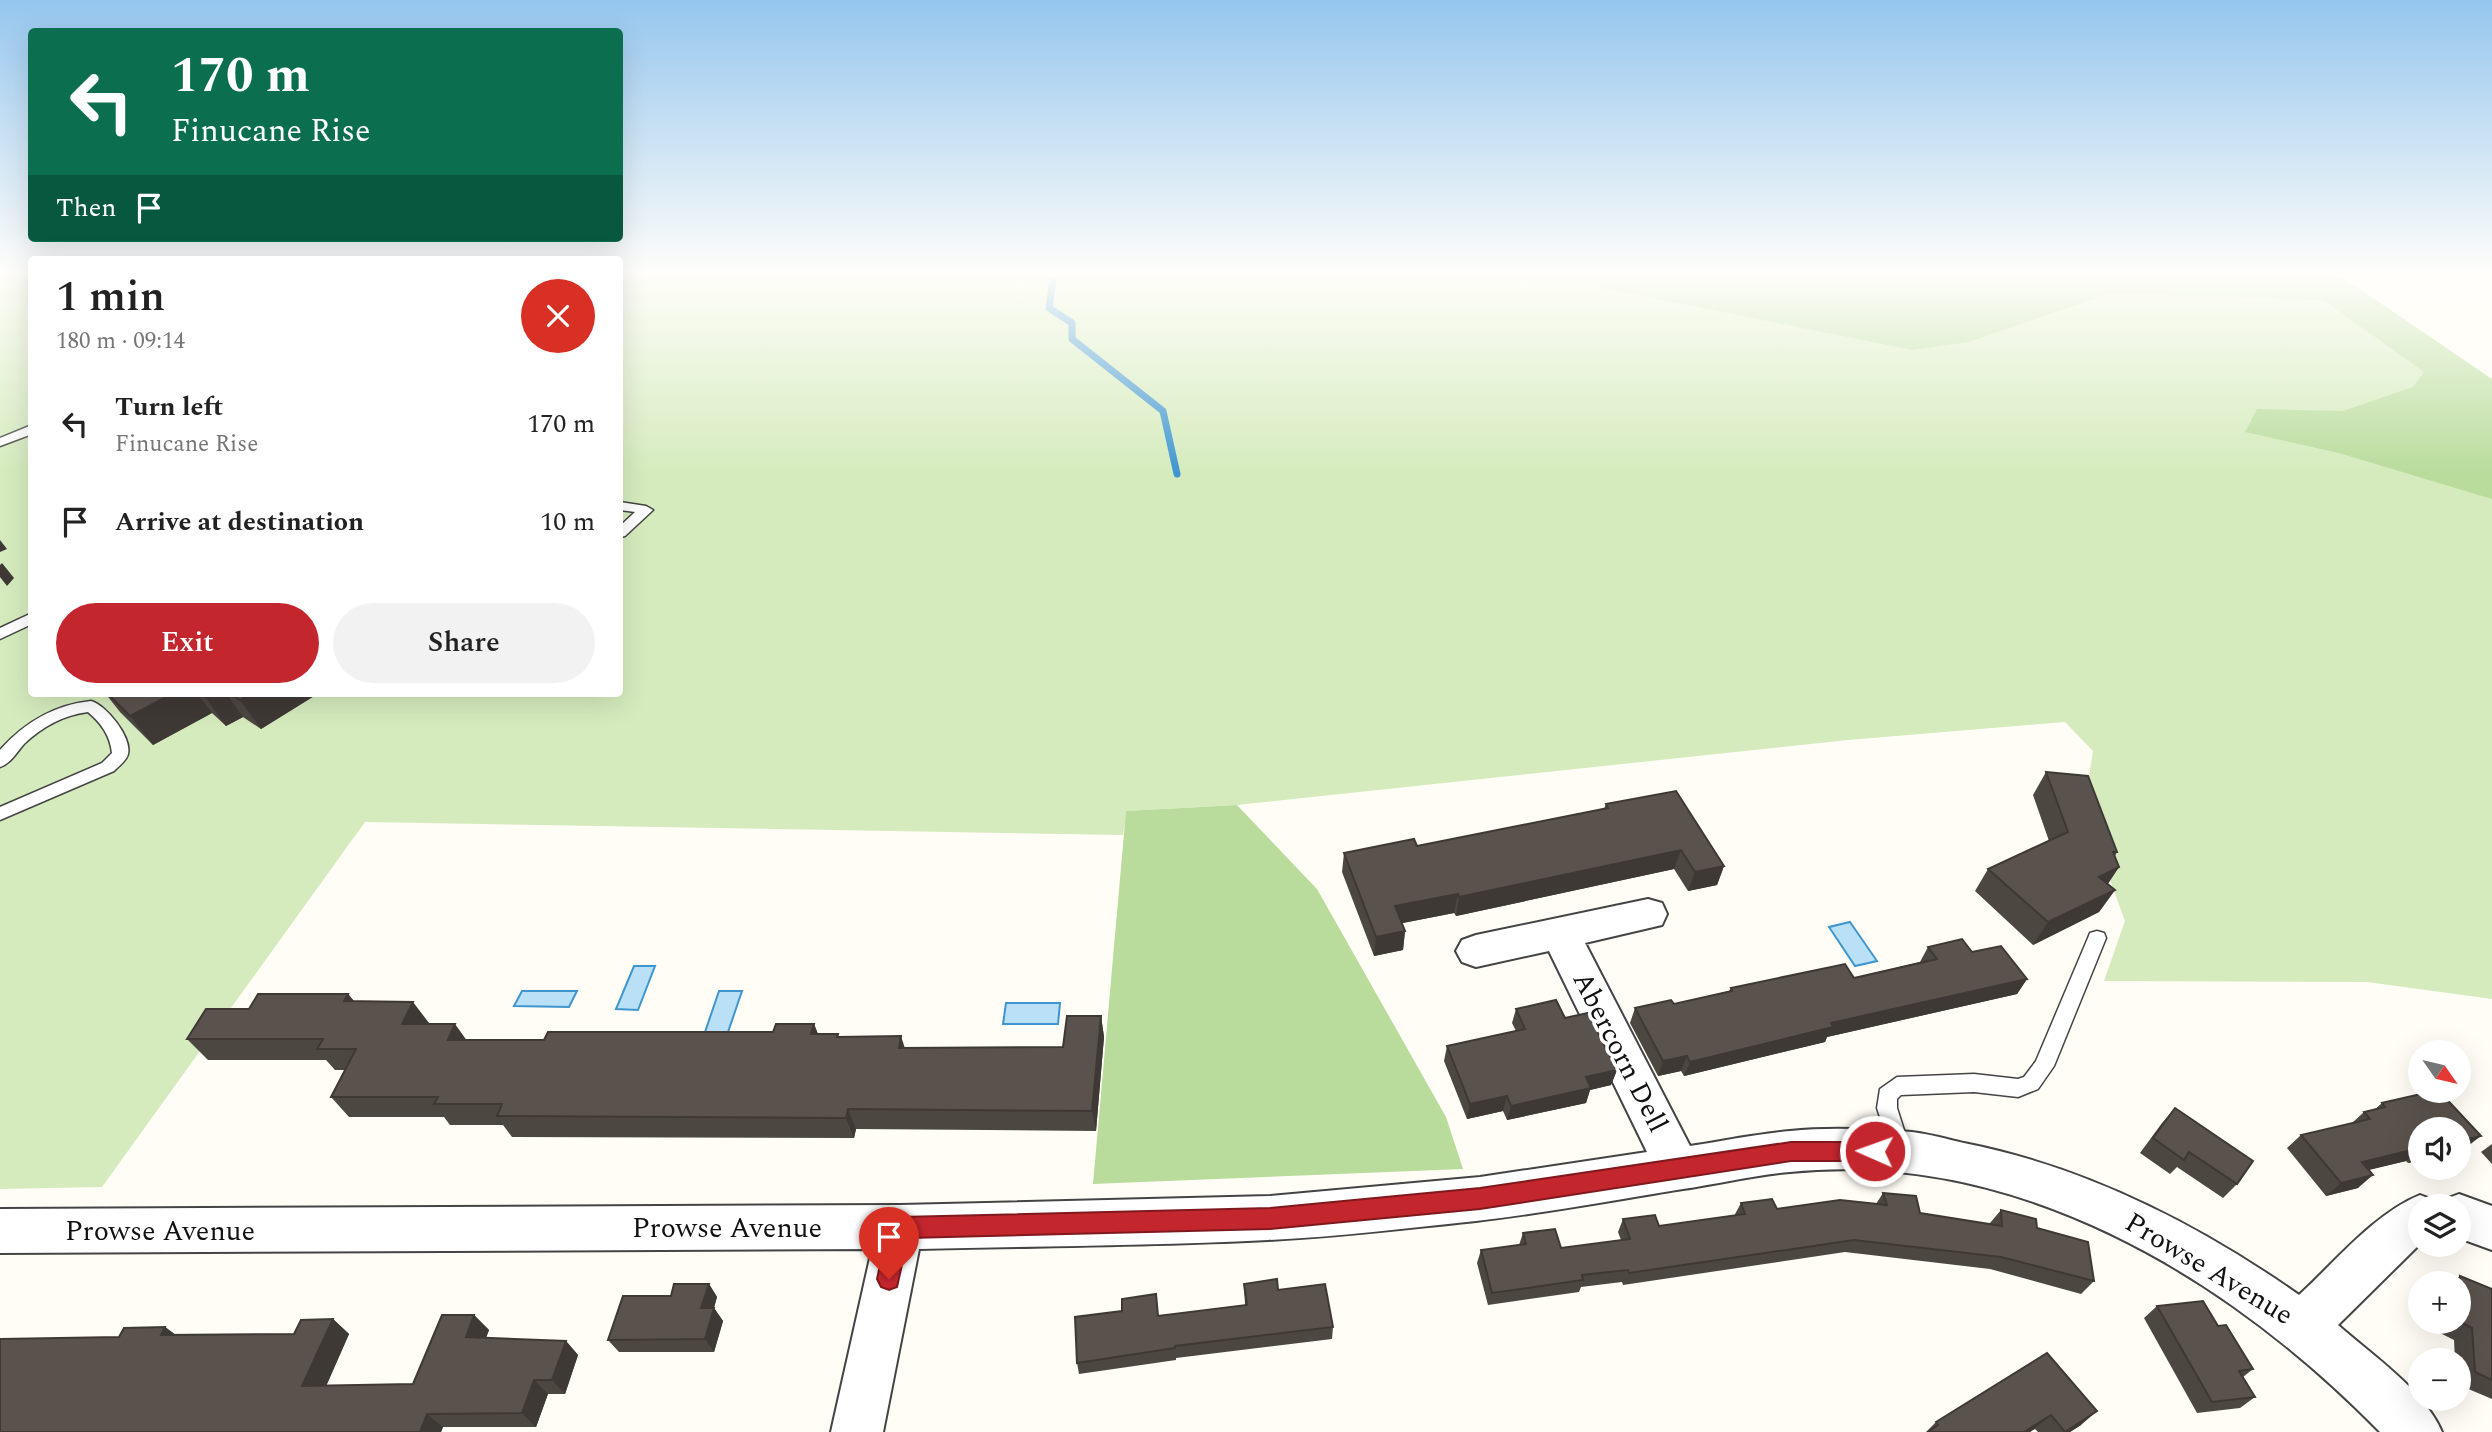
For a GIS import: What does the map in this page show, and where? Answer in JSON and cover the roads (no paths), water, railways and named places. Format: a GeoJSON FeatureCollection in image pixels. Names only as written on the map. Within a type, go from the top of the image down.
{"type":"FeatureCollection","features":[{"type":"Feature","properties":{"kind":"street"},"geometry":{"type":"LineString","coordinates":[[1476,951],[1648,914]]}},
{"type":"Feature","properties":{"kind":"street","name":"Abercorn Dell"},"geometry":{"type":"LineString","coordinates":[[1560,933],[1679,1170]]}},
{"type":"Feature","properties":{"kind":"street","name":"Prowse Avenue"},"geometry":{"type":"LineString","coordinates":[[0,1231],[900,1227],[1270,1218],[1480,1199],[1791,1152],[1849,1150],[1901,1153],[2016,1174],[2121,1215],[2180,1245],[2233,1277],[2302,1326],[2366,1382],[2416,1432]]}},
{"type":"Feature","properties":{"kind":"street"},"geometry":{"type":"LineString","coordinates":[[2471,1220],[2492,1228]]}},
{"type":"Feature","properties":{"kind":"street"},"geometry":{"type":"LineString","coordinates":[[2302,1326],[2408,1226]]}},
{"type":"Feature","properties":{"kind":"street"},"geometry":{"type":"LineString","coordinates":[[857,1432],[900,1227]]}},
{"type":"Feature","properties":{"kind":"lane"},"geometry":{"type":"LineString","coordinates":[[0,442],[28,431]]}},
{"type":"Feature","properties":{"kind":"lane"},"geometry":{"type":"LineString","coordinates":[[623,506],[646,510],[623,530]]}},
{"type":"Feature","properties":{"kind":"lane"},"geometry":{"type":"LineString","coordinates":[[0,634],[28,620]]}},
{"type":"Feature","properties":{"kind":"lane"},"geometry":{"type":"LineString","coordinates":[[0,761],[19,737],[34,726],[74,707],[91,706],[103,715],[120,743],[120,754],[108,767],[0,814]]}},
{"type":"Feature","properties":{"kind":"lane"},"geometry":{"type":"LineString","coordinates":[[1901,1153],[1887,1108],[1887,1095],[1897,1086],[1974,1083],[2018,1088],[2031,1083],[2044,1066],[2096,938]]}},
{"type":"Feature","properties":{"kind":"water"},"geometry":{"type":"Polygon","coordinates":[[[1850,922],[1877,961],[1855,966],[1829,927],[1850,922]]]}},
{"type":"Feature","properties":{"kind":"water"},"geometry":{"type":"Polygon","coordinates":[[[634,966],[655,966],[638,1010],[616,1009],[634,966]]]}},
{"type":"Feature","properties":{"kind":"water"},"geometry":{"type":"Polygon","coordinates":[[[522,991],[577,991],[569,1007],[514,1006],[522,991]]]}},
{"type":"Feature","properties":{"kind":"water"},"geometry":{"type":"Polygon","coordinates":[[[719,991],[742,991],[727,1035],[704,1035],[719,991]]]}},
{"type":"Feature","properties":{"kind":"water"},"geometry":{"type":"Polygon","coordinates":[[[1006,1003],[1060,1003],[1058,1024],[1003,1024],[1006,1003]]]}},
{"type":"Feature","properties":{"kind":"waterway"},"geometry":{"type":"LineString","coordinates":[[1072,339],[1163,411],[1177,474]]}}]}
